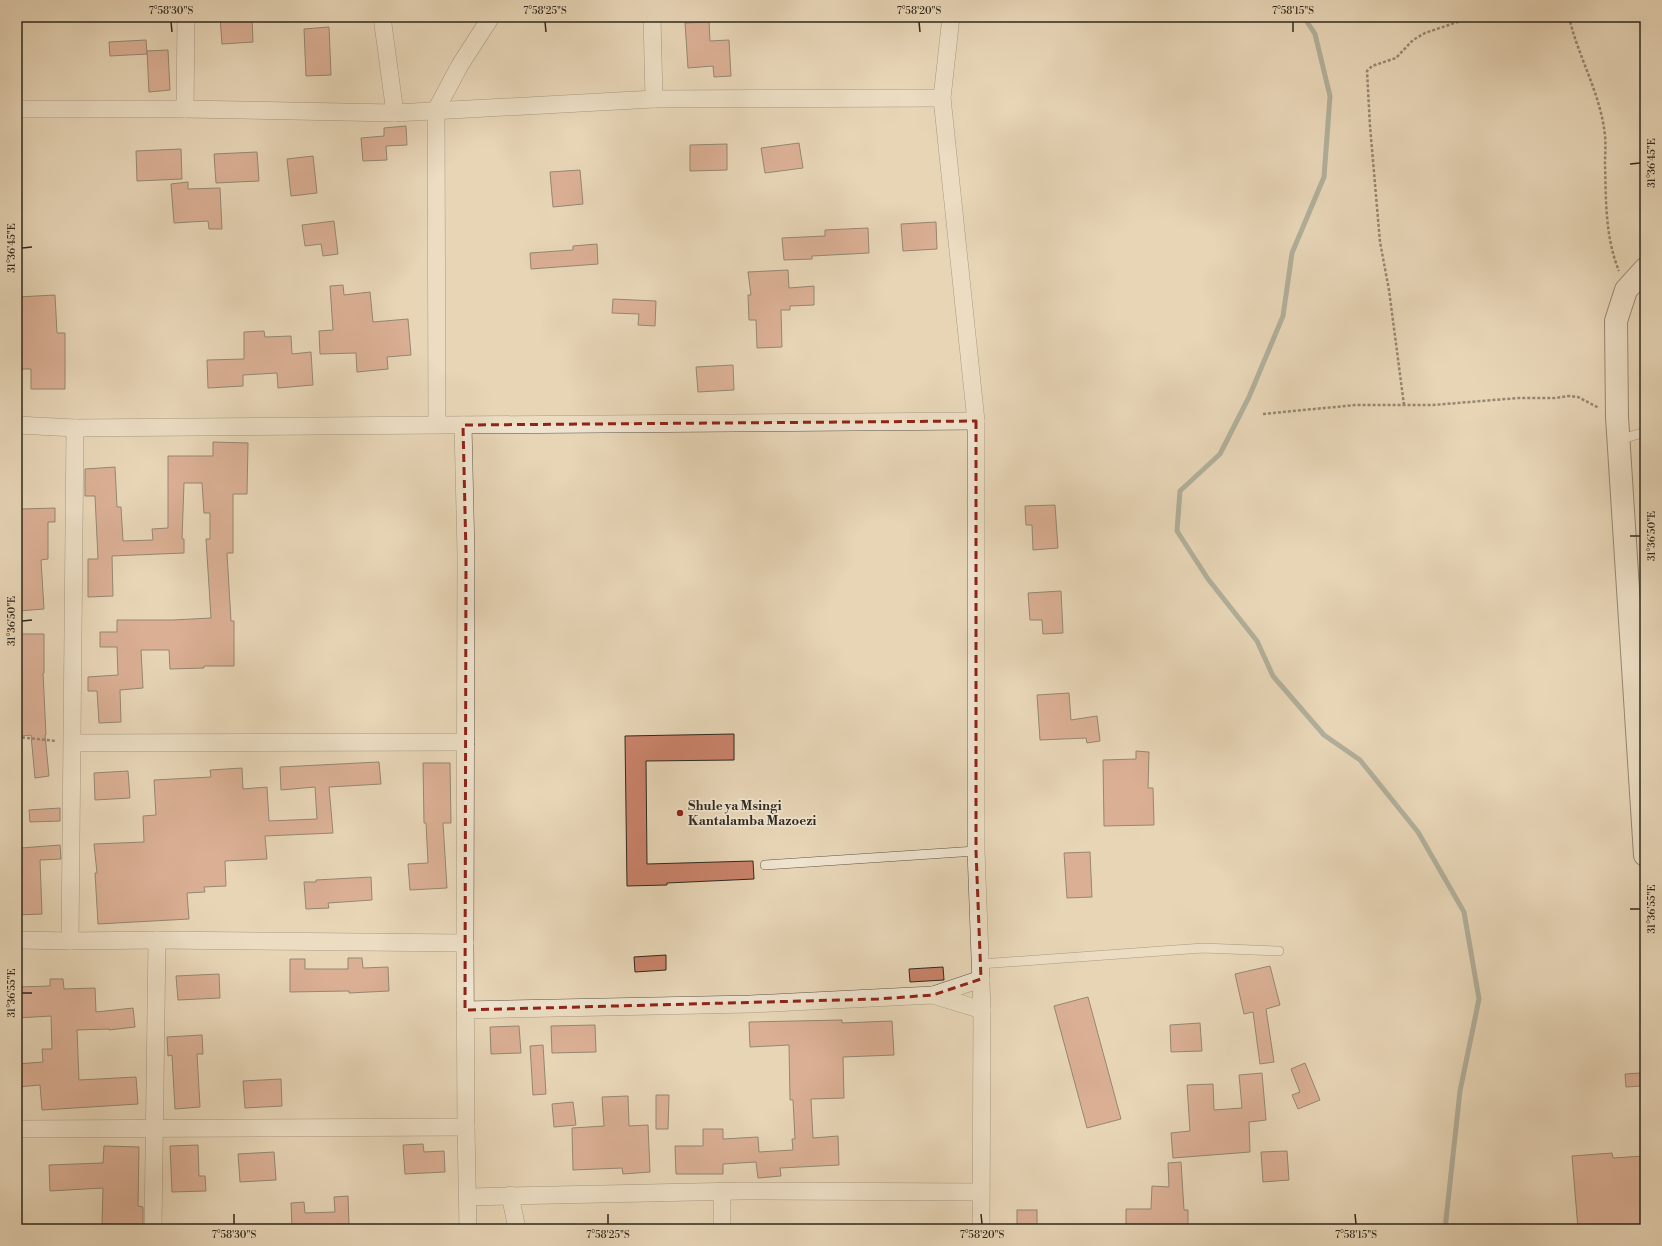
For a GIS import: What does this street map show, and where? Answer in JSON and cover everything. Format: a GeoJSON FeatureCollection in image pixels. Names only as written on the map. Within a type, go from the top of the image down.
{"type":"FeatureCollection","features":[{"type":"Feature","properties":{"kind":"street"},"geometry":{"type":"LineString","coordinates":[[185,109],[186,17]]}},
{"type":"Feature","properties":{"kind":"street"},"geometry":{"type":"LineString","coordinates":[[382,17],[395,112]]}},
{"type":"Feature","properties":{"kind":"street"},"geometry":{"type":"LineString","coordinates":[[436,424],[436,110],[460,65],[491,17]]}},
{"type":"Feature","properties":{"kind":"street"},"geometry":{"type":"LineString","coordinates":[[652,17],[654,99]]}},
{"type":"Feature","properties":{"kind":"street"},"geometry":{"type":"LineString","coordinates":[[951,17],[942,98],[976,421],[976,851],[982,1010],[981,1229]]}},
{"type":"Feature","properties":{"kind":"street"},"geometry":{"type":"LineString","coordinates":[[17,109],[185,109],[395,112],[654,99],[942,98]]}},
{"type":"Feature","properties":{"kind":"street"},"geometry":{"type":"LineString","coordinates":[[1645,269],[1626,290],[1616,321],[1618,440],[1645,855]]}},
{"type":"Feature","properties":{"kind":"street"},"geometry":{"type":"LineString","coordinates":[[17,425],[75,428],[976,421]]}},
{"type":"Feature","properties":{"kind":"street"},"geometry":{"type":"LineString","coordinates":[[463,425],[466,554],[465,1010],[468,1229]]}},
{"type":"Feature","properties":{"kind":"street"},"geometry":{"type":"LineString","coordinates":[[70,941],[75,428]]}},
{"type":"Feature","properties":{"kind":"street"},"geometry":{"type":"LineString","coordinates":[[73,743],[466,742]]}},
{"type":"Feature","properties":{"kind":"street"},"geometry":{"type":"LineString","coordinates":[[17,940],[465,943]]}},
{"type":"Feature","properties":{"kind":"street"},"geometry":{"type":"LineString","coordinates":[[153,1229],[157,940]]}},
{"type":"Feature","properties":{"kind":"street"},"geometry":{"type":"LineString","coordinates":[[933,995],[981,972]]}},
{"type":"Feature","properties":{"kind":"street"},"geometry":{"type":"LineString","coordinates":[[465,1010],[750,1004],[933,995],[982,1010]]}},
{"type":"Feature","properties":{"kind":"street"},"geometry":{"type":"LineString","coordinates":[[17,1129],[466,1127]]}},
{"type":"Feature","properties":{"kind":"street"},"geometry":{"type":"LineString","coordinates":[[468,1197],[722,1191],[981,1192]]}},
{"type":"Feature","properties":{"kind":"street"},"geometry":{"type":"LineString","coordinates":[[722,1191],[722,1229]]}},
{"type":"Feature","properties":{"kind":"street"},"geometry":{"type":"LineString","coordinates":[[510,1195],[517,1229]]}},
{"type":"Feature","properties":{"kind":"lane"},"geometry":{"type":"LineString","coordinates":[[1618,440],[1645,432]]}},
{"type":"Feature","properties":{"kind":"lane"},"geometry":{"type":"LineString","coordinates":[[765,865],[976,851]]}},
{"type":"Feature","properties":{"kind":"lane"},"geometry":{"type":"LineString","coordinates":[[981,972],[1203,948],[1280,951]]}},
{"type":"Feature","properties":{"kind":"path"},"geometry":{"type":"LineString","coordinates":[[1404,405],[1389,290],[1380,242],[1370,126],[1368,72],[1372,66],[1396,58],[1413,40],[1425,33],[1472,17]]}},
{"type":"Feature","properties":{"kind":"path"},"geometry":{"type":"LineString","coordinates":[[1568,17],[1573,36],[1593,83],[1606,136],[1606,202],[1609,238],[1614,260],[1626,290]]}},
{"type":"Feature","properties":{"kind":"path"},"geometry":{"type":"LineString","coordinates":[[1263,414],[1355,405],[1404,405],[1555,398],[1569,396],[1578,397],[1617,417]]}},
{"type":"Feature","properties":{"kind":"path"},"geometry":{"type":"LineString","coordinates":[[17,738],[73,743]]}},
{"type":"Feature","properties":{"kind":"highlighted area"},"geometry":{"type":"Polygon","coordinates":[[[976,421],[976,851],[981,979],[933,995],[878,999],[465,1010],[466,554],[463,425],[976,421]]]}},
{"type":"Feature","properties":{"kind":"building"},"geometry":{"type":"Polygon","coordinates":[[[220,17],[252,17],[253,42],[222,44],[220,17]]]}},
{"type":"Feature","properties":{"kind":"building"},"geometry":{"type":"Polygon","coordinates":[[[709,22],[710,41],[729,40],[731,76],[714,77],[713,66],[688,68],[685,23],[709,22]]]}},
{"type":"Feature","properties":{"kind":"building"},"geometry":{"type":"Polygon","coordinates":[[[329,27],[331,75],[306,76],[304,29],[329,27]]]}},
{"type":"Feature","properties":{"kind":"building"},"geometry":{"type":"Polygon","coordinates":[[[146,40],[147,54],[110,56],[109,42],[146,40]]]}},
{"type":"Feature","properties":{"kind":"building"},"geometry":{"type":"Polygon","coordinates":[[[168,50],[170,90],[149,92],[147,51],[168,50]]]}},
{"type":"Feature","properties":{"kind":"building"},"geometry":{"type":"Polygon","coordinates":[[[406,126],[407,145],[386,146],[387,160],[363,161],[361,138],[384,136],[384,128],[406,126]]]}},
{"type":"Feature","properties":{"kind":"building"},"geometry":{"type":"Polygon","coordinates":[[[799,143],[803,168],[765,173],[761,148],[799,143]]]}},
{"type":"Feature","properties":{"kind":"building"},"geometry":{"type":"Polygon","coordinates":[[[727,144],[727,170],[690,171],[690,145],[727,144]]]}},
{"type":"Feature","properties":{"kind":"building"},"geometry":{"type":"Polygon","coordinates":[[[181,149],[182,179],[137,181],[136,151],[181,149]]]}},
{"type":"Feature","properties":{"kind":"building"},"geometry":{"type":"Polygon","coordinates":[[[257,152],[259,181],[216,183],[214,154],[257,152]]]}},
{"type":"Feature","properties":{"kind":"building"},"geometry":{"type":"Polygon","coordinates":[[[313,156],[317,193],[291,196],[287,159],[313,156]]]}},
{"type":"Feature","properties":{"kind":"building"},"geometry":{"type":"Polygon","coordinates":[[[580,170],[583,204],[553,207],[550,172],[580,170]]]}},
{"type":"Feature","properties":{"kind":"building"},"geometry":{"type":"Polygon","coordinates":[[[188,182],[188,189],[220,188],[222,229],[209,229],[208,221],[174,223],[171,184],[188,182]]]}},
{"type":"Feature","properties":{"kind":"building"},"geometry":{"type":"Polygon","coordinates":[[[334,221],[338,254],[323,256],[321,244],[305,246],[302,225],[334,221]]]}},
{"type":"Feature","properties":{"kind":"building"},"geometry":{"type":"Polygon","coordinates":[[[936,222],[937,249],[903,251],[901,224],[936,222]]]}},
{"type":"Feature","properties":{"kind":"building"},"geometry":{"type":"Polygon","coordinates":[[[868,228],[869,253],[812,256],[812,259],[784,260],[782,238],[825,236],[825,230],[868,228]]]}},
{"type":"Feature","properties":{"kind":"building"},"geometry":{"type":"Polygon","coordinates":[[[597,244],[598,264],[531,269],[530,253],[573,250],[573,246],[597,244]]]}},
{"type":"Feature","properties":{"kind":"building"},"geometry":{"type":"Polygon","coordinates":[[[788,270],[789,288],[814,286],[814,305],[790,306],[790,310],[781,310],[782,347],[757,348],[756,320],[749,320],[748,295],[751,295],[748,272],[788,270]]]}},
{"type":"Feature","properties":{"kind":"building"},"geometry":{"type":"Polygon","coordinates":[[[343,285],[344,295],[370,292],[373,322],[408,319],[411,355],[387,357],[388,369],[357,372],[356,353],[320,354],[319,331],[333,330],[330,286],[343,285]]]}},
{"type":"Feature","properties":{"kind":"building"},"geometry":{"type":"Polygon","coordinates":[[[55,295],[57,333],[65,333],[65,389],[31,389],[31,369],[18,369],[18,333],[20,333],[18,297],[55,295]]]}},
{"type":"Feature","properties":{"kind":"building"},"geometry":{"type":"Polygon","coordinates":[[[613,299],[656,301],[655,326],[638,325],[639,314],[612,313],[613,299]]]}},
{"type":"Feature","properties":{"kind":"building"},"geometry":{"type":"Polygon","coordinates":[[[264,331],[265,337],[291,336],[292,354],[311,352],[313,385],[278,388],[277,373],[243,375],[243,386],[208,388],[207,360],[244,359],[244,332],[264,331]]]}},
{"type":"Feature","properties":{"kind":"building"},"geometry":{"type":"Polygon","coordinates":[[[733,365],[734,390],[698,392],[696,367],[733,365]]]}},
{"type":"Feature","properties":{"kind":"building"},"geometry":{"type":"Polygon","coordinates":[[[213,442],[248,443],[247,494],[233,494],[233,553],[227,553],[231,621],[234,621],[234,666],[204,666],[204,668],[170,669],[169,650],[141,650],[143,688],[120,690],[121,722],[99,723],[97,691],[88,691],[88,677],[118,675],[117,647],[100,647],[100,632],[117,632],[117,620],[211,618],[206,539],[210,539],[210,513],[204,513],[202,483],[184,483],[182,539],[184,539],[184,553],[112,556],[113,596],[88,597],[88,559],[98,559],[95,496],[85,496],[85,469],[115,467],[117,507],[121,507],[123,541],[153,540],[152,529],[168,528],[168,456],[213,456],[213,442]]]}},
{"type":"Feature","properties":{"kind":"building"},"geometry":{"type":"Polygon","coordinates":[[[1055,505],[1058,548],[1033,550],[1032,525],[1026,525],[1025,506],[1055,505]]]}},
{"type":"Feature","properties":{"kind":"building"},"geometry":{"type":"Polygon","coordinates":[[[55,508],[55,522],[48,522],[48,559],[41,560],[44,609],[18,611],[17,539],[21,539],[21,509],[55,508]]]}},
{"type":"Feature","properties":{"kind":"building"},"geometry":{"type":"Polygon","coordinates":[[[1061,591],[1063,633],[1043,634],[1042,620],[1030,620],[1028,593],[1061,591]]]}},
{"type":"Feature","properties":{"kind":"building"},"geometry":{"type":"Polygon","coordinates":[[[21,634],[44,634],[43,673],[45,735],[49,776],[35,778],[31,735],[22,736],[20,694],[22,694],[21,634]]]}},
{"type":"Feature","properties":{"kind":"building"},"geometry":{"type":"Polygon","coordinates":[[[1069,693],[1071,720],[1097,716],[1100,741],[1087,743],[1086,738],[1040,740],[1037,695],[1069,693]]]}},
{"type":"Feature","properties":{"kind":"building"},"geometry":{"type":"Polygon","coordinates":[[[734,734],[734,760],[646,761],[647,864],[753,861],[754,879],[667,883],[667,885],[627,886],[625,736],[734,734]]]}},
{"type":"Feature","properties":{"kind":"building"},"geometry":{"type":"Polygon","coordinates":[[[1136,751],[1149,752],[1148,788],[1153,788],[1154,825],[1104,826],[1103,760],[1136,759],[1136,751]]]}},
{"type":"Feature","properties":{"kind":"building"},"geometry":{"type":"Polygon","coordinates":[[[379,762],[381,784],[329,787],[333,833],[265,836],[267,859],[225,861],[226,886],[204,887],[205,892],[187,893],[189,919],[98,924],[95,873],[97,873],[94,844],[144,842],[143,816],[156,815],[154,780],[211,777],[210,770],[242,768],[243,789],[267,787],[269,821],[317,819],[315,787],[281,790],[280,767],[379,762]]]}},
{"type":"Feature","properties":{"kind":"building"},"geometry":{"type":"Polygon","coordinates":[[[423,763],[450,763],[451,823],[443,823],[447,888],[410,890],[408,864],[428,863],[426,823],[424,823],[423,763]]]}},
{"type":"Feature","properties":{"kind":"building"},"geometry":{"type":"Polygon","coordinates":[[[128,771],[130,798],[95,800],[94,773],[128,771]]]}},
{"type":"Feature","properties":{"kind":"building"},"geometry":{"type":"Polygon","coordinates":[[[60,808],[60,821],[30,822],[29,810],[60,808]]]}},
{"type":"Feature","properties":{"kind":"building"},"geometry":{"type":"Polygon","coordinates":[[[60,845],[61,859],[40,860],[42,914],[17,915],[17,876],[22,876],[21,848],[60,845]]]}},
{"type":"Feature","properties":{"kind":"building"},"geometry":{"type":"Polygon","coordinates":[[[1090,852],[1092,897],[1067,898],[1064,853],[1090,852]]]}},
{"type":"Feature","properties":{"kind":"building"},"geometry":{"type":"Polygon","coordinates":[[[371,877],[372,900],[328,903],[329,908],[306,909],[304,882],[371,877]]]}},
{"type":"Feature","properties":{"kind":"building"},"geometry":{"type":"Polygon","coordinates":[[[666,955],[666,970],[635,972],[634,957],[666,955]]]}},
{"type":"Feature","properties":{"kind":"building"},"geometry":{"type":"Polygon","coordinates":[[[348,958],[362,958],[363,968],[388,967],[389,991],[349,993],[349,991],[290,992],[290,959],[305,959],[305,969],[348,969],[348,958]]]}},
{"type":"Feature","properties":{"kind":"building"},"geometry":{"type":"Polygon","coordinates":[[[1270,966],[1280,1005],[1266,1009],[1274,1062],[1260,1064],[1253,1012],[1244,1014],[1235,974],[1270,966]]]}},
{"type":"Feature","properties":{"kind":"building"},"geometry":{"type":"Polygon","coordinates":[[[943,967],[944,980],[910,982],[909,969],[943,967]]]}},
{"type":"Feature","properties":{"kind":"building"},"geometry":{"type":"Polygon","coordinates":[[[219,974],[220,998],[178,1000],[176,976],[219,974]]]}},
{"type":"Feature","properties":{"kind":"building"},"geometry":{"type":"Polygon","coordinates":[[[50,979],[63,979],[64,989],[95,988],[96,1012],[133,1008],[135,1027],[109,1030],[77,1030],[79,1080],[136,1077],[138,1104],[42,1110],[40,1085],[17,1087],[17,1064],[43,1062],[42,1049],[52,1049],[51,1016],[17,1018],[17,987],[50,986],[50,979]]]}},
{"type":"Feature","properties":{"kind":"building"},"geometry":{"type":"Polygon","coordinates":[[[1088,997],[1121,1119],[1087,1128],[1054,1006],[1088,997]]]}},
{"type":"Feature","properties":{"kind":"building"},"geometry":{"type":"Polygon","coordinates":[[[842,1020],[842,1023],[892,1021],[894,1055],[843,1057],[844,1098],[811,1099],[813,1138],[838,1136],[839,1165],[780,1168],[781,1176],[758,1178],[756,1162],[723,1164],[723,1174],[676,1174],[675,1146],[703,1146],[703,1129],[723,1129],[723,1139],[758,1137],[759,1152],[793,1150],[792,1139],[795,1139],[793,1100],[790,1100],[789,1045],[750,1047],[749,1022],[842,1020]]]}},
{"type":"Feature","properties":{"kind":"building"},"geometry":{"type":"Polygon","coordinates":[[[1200,1023],[1202,1051],[1171,1052],[1170,1025],[1200,1023]]]}},
{"type":"Feature","properties":{"kind":"building"},"geometry":{"type":"Polygon","coordinates":[[[595,1025],[596,1052],[552,1053],[551,1026],[595,1025]]]}},
{"type":"Feature","properties":{"kind":"building"},"geometry":{"type":"Polygon","coordinates":[[[519,1026],[521,1053],[491,1054],[490,1027],[519,1026]]]}},
{"type":"Feature","properties":{"kind":"building"},"geometry":{"type":"Polygon","coordinates":[[[202,1035],[203,1054],[197,1054],[200,1107],[175,1109],[172,1055],[168,1056],[167,1037],[202,1035]]]}},
{"type":"Feature","properties":{"kind":"building"},"geometry":{"type":"Polygon","coordinates":[[[543,1045],[546,1094],[533,1095],[530,1046],[543,1045]]]}},
{"type":"Feature","properties":{"kind":"building"},"geometry":{"type":"Polygon","coordinates":[[[1305,1063],[1320,1100],[1298,1109],[1292,1095],[1300,1092],[1291,1069],[1305,1063]]]}},
{"type":"Feature","properties":{"kind":"building"},"geometry":{"type":"Polygon","coordinates":[[[1262,1073],[1266,1120],[1249,1122],[1250,1152],[1173,1158],[1171,1133],[1190,1131],[1187,1085],[1213,1084],[1214,1110],[1242,1108],[1239,1075],[1262,1073]]]}},
{"type":"Feature","properties":{"kind":"building"},"geometry":{"type":"Polygon","coordinates":[[[1640,1073],[1641,1086],[1626,1087],[1625,1074],[1640,1073]]]}},
{"type":"Feature","properties":{"kind":"building"},"geometry":{"type":"Polygon","coordinates":[[[281,1079],[282,1106],[245,1108],[243,1081],[281,1079]]]}},
{"type":"Feature","properties":{"kind":"building"},"geometry":{"type":"Polygon","coordinates":[[[656,1095],[669,1095],[668,1129],[656,1129],[656,1095]]]}},
{"type":"Feature","properties":{"kind":"building"},"geometry":{"type":"Polygon","coordinates":[[[628,1096],[629,1126],[648,1125],[650,1172],[623,1174],[622,1168],[573,1170],[572,1128],[604,1126],[602,1097],[628,1096]]]}},
{"type":"Feature","properties":{"kind":"building"},"geometry":{"type":"Polygon","coordinates":[[[573,1102],[576,1125],[554,1127],[552,1104],[573,1102]]]}},
{"type":"Feature","properties":{"kind":"building"},"geometry":{"type":"Polygon","coordinates":[[[423,1144],[424,1152],[444,1151],[445,1172],[405,1174],[403,1145],[423,1144]]]}},
{"type":"Feature","properties":{"kind":"building"},"geometry":{"type":"Polygon","coordinates":[[[198,1145],[199,1176],[205,1176],[206,1191],[172,1192],[170,1146],[198,1145]]]}},
{"type":"Feature","properties":{"kind":"building"},"geometry":{"type":"Polygon","coordinates":[[[104,1146],[139,1147],[138,1206],[143,1207],[143,1225],[102,1224],[103,1188],[50,1191],[49,1165],[103,1163],[104,1146]]]}},
{"type":"Feature","properties":{"kind":"building"},"geometry":{"type":"Polygon","coordinates":[[[1287,1151],[1289,1180],[1263,1182],[1261,1152],[1287,1151]]]}},
{"type":"Feature","properties":{"kind":"building"},"geometry":{"type":"Polygon","coordinates":[[[274,1152],[276,1180],[240,1182],[238,1154],[274,1152]]]}},
{"type":"Feature","properties":{"kind":"building"},"geometry":{"type":"Polygon","coordinates":[[[1612,1153],[1613,1158],[1645,1156],[1645,1229],[1578,1229],[1572,1156],[1612,1153]]]}},
{"type":"Feature","properties":{"kind":"building"},"geometry":{"type":"Polygon","coordinates":[[[1181,1162],[1184,1210],[1188,1210],[1188,1229],[1126,1229],[1126,1209],[1151,1209],[1152,1186],[1169,1187],[1168,1163],[1181,1162]]]}},
{"type":"Feature","properties":{"kind":"building"},"geometry":{"type":"Polygon","coordinates":[[[348,1196],[349,1225],[292,1227],[291,1203],[304,1202],[305,1213],[335,1212],[334,1197],[348,1196]]]}},
{"type":"Feature","properties":{"kind":"building"},"geometry":{"type":"Polygon","coordinates":[[[1017,1210],[1037,1210],[1037,1229],[1017,1229],[1017,1210]]]}},
{"type":"Feature","properties":{"kind":"waterway"},"geometry":{"type":"LineString","coordinates":[[1304,17],[1315,34],[1330,96],[1324,177],[1292,253],[1283,316],[1249,397],[1220,454],[1180,491],[1177,531],[1208,579],[1257,641],[1273,676],[1324,735],[1360,760],[1418,832],[1464,912],[1479,999],[1460,1091],[1445,1229]]}},
{"type":"Feature","properties":{"kind":"place","name":"Shule ya Msingi Kantalamba Mazoezi"},"geometry":{"type":"Point","coordinates":[680,813]}}]}
